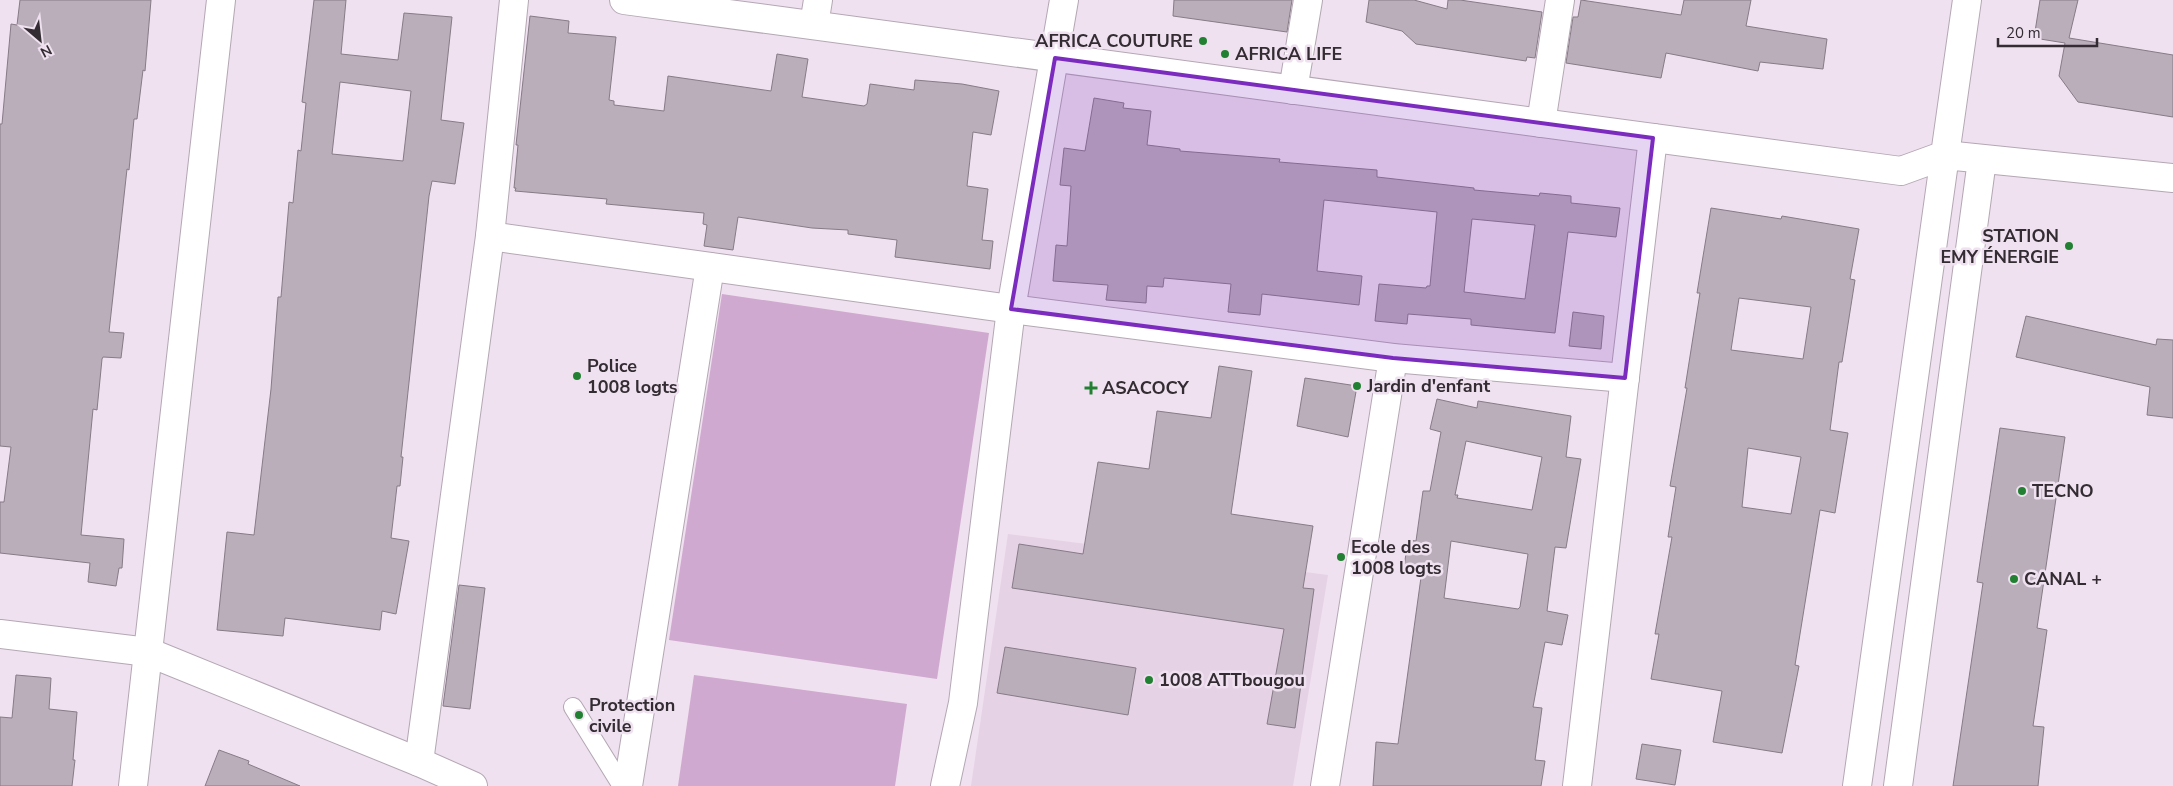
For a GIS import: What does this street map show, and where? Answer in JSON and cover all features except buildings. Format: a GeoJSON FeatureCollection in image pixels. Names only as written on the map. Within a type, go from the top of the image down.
{"type":"FeatureCollection","features":[{"type":"Feature","properties":{"kind":"street"},"geometry":{"type":"LineString","coordinates":[[133,786],[221,0]]}},
{"type":"Feature","properties":{"kind":"street"},"geometry":{"type":"LineString","coordinates":[[419,762],[490,236],[514,0]]}},
{"type":"Feature","properties":{"kind":"street"},"geometry":{"type":"LineString","coordinates":[[624,0],[816,13],[1055,58],[1901,171],[1945,155],[2173,178]]}},
{"type":"Feature","properties":{"kind":"street"},"geometry":{"type":"LineString","coordinates":[[945,786],[963,703],[1012,309],[1064,0]]}},
{"type":"Feature","properties":{"kind":"street"},"geometry":{"type":"LineString","coordinates":[[1293,90],[1308,0]]}},
{"type":"Feature","properties":{"kind":"street"},"geometry":{"type":"LineString","coordinates":[[1541,123],[1560,0]]}},
{"type":"Feature","properties":{"kind":"street"},"geometry":{"type":"LineString","coordinates":[[1857,786],[1967,0]]}},
{"type":"Feature","properties":{"kind":"street"},"geometry":{"type":"LineString","coordinates":[[1577,786],[1653,138]]}},
{"type":"Feature","properties":{"kind":"street"},"geometry":{"type":"LineString","coordinates":[[1898,786],[1982,160]]}},
{"type":"Feature","properties":{"kind":"street"},"geometry":{"type":"LineString","coordinates":[[490,236],[1012,309],[1393,358],[1625,378]]}},
{"type":"Feature","properties":{"kind":"street"},"geometry":{"type":"LineString","coordinates":[[628,786],[710,267]]}},
{"type":"Feature","properties":{"kind":"street"},"geometry":{"type":"LineString","coordinates":[[1325,786],[1393,358]]}},
{"type":"Feature","properties":{"kind":"street"},"geometry":{"type":"LineString","coordinates":[[0,634],[148,652],[419,762],[473,786]]}},
{"type":"Feature","properties":{"kind":"lane"},"geometry":{"type":"LineString","coordinates":[[573,707],[622,786]]}},
{"type":"Feature","properties":{"kind":"highlighted area"},"geometry":{"type":"Polygon","coordinates":[[[1055,58],[1653,138],[1625,378],[1393,358],[1011,309],[1055,58]]]}},
{"type":"Feature","properties":{"kind":"shaded area"},"geometry":{"type":"Polygon","coordinates":[[[722,294],[989,333],[937,679],[669,640],[722,294]]]}},
{"type":"Feature","properties":{"kind":"shaded area","name":"1008 ATTbougou"},"geometry":{"type":"Polygon","coordinates":[[[1008,534],[1328,575],[1293,786],[971,786],[1008,534]]]}},
{"type":"Feature","properties":{"kind":"shaded area"},"geometry":{"type":"Polygon","coordinates":[[[694,675],[907,704],[895,786],[678,786],[694,675]]]}},
{"type":"Feature","properties":{"kind":"place","name":"AFRICA COUTURE"},"geometry":{"type":"Point","coordinates":[1203,41]}},
{"type":"Feature","properties":{"kind":"place","name":"AFRICA LIFE"},"geometry":{"type":"Point","coordinates":[1225,54]}},
{"type":"Feature","properties":{"kind":"place","name":"STATION EMY ÉNERGIE"},"geometry":{"type":"Point","coordinates":[2069,246]}},
{"type":"Feature","properties":{"kind":"place","name":"Police 1008 logts"},"geometry":{"type":"Point","coordinates":[577,376]}},
{"type":"Feature","properties":{"kind":"place","name":"Jardin d'enfant"},"geometry":{"type":"Point","coordinates":[1357,386]}},
{"type":"Feature","properties":{"kind":"place","name":"ASACOCY"},"geometry":{"type":"Point","coordinates":[1091,388]}},
{"type":"Feature","properties":{"kind":"place","name":"TECNO"},"geometry":{"type":"Point","coordinates":[2022,491]}},
{"type":"Feature","properties":{"kind":"place","name":"Ecole des 1008 logts"},"geometry":{"type":"Point","coordinates":[1341,557]}},
{"type":"Feature","properties":{"kind":"place","name":"CANAL +"},"geometry":{"type":"Point","coordinates":[2014,579]}},
{"type":"Feature","properties":{"kind":"place","name":"1008 ATTbougou"},"geometry":{"type":"Point","coordinates":[1149,680]}},
{"type":"Feature","properties":{"kind":"place","name":"Protection civile"},"geometry":{"type":"Point","coordinates":[579,715]}}]}
